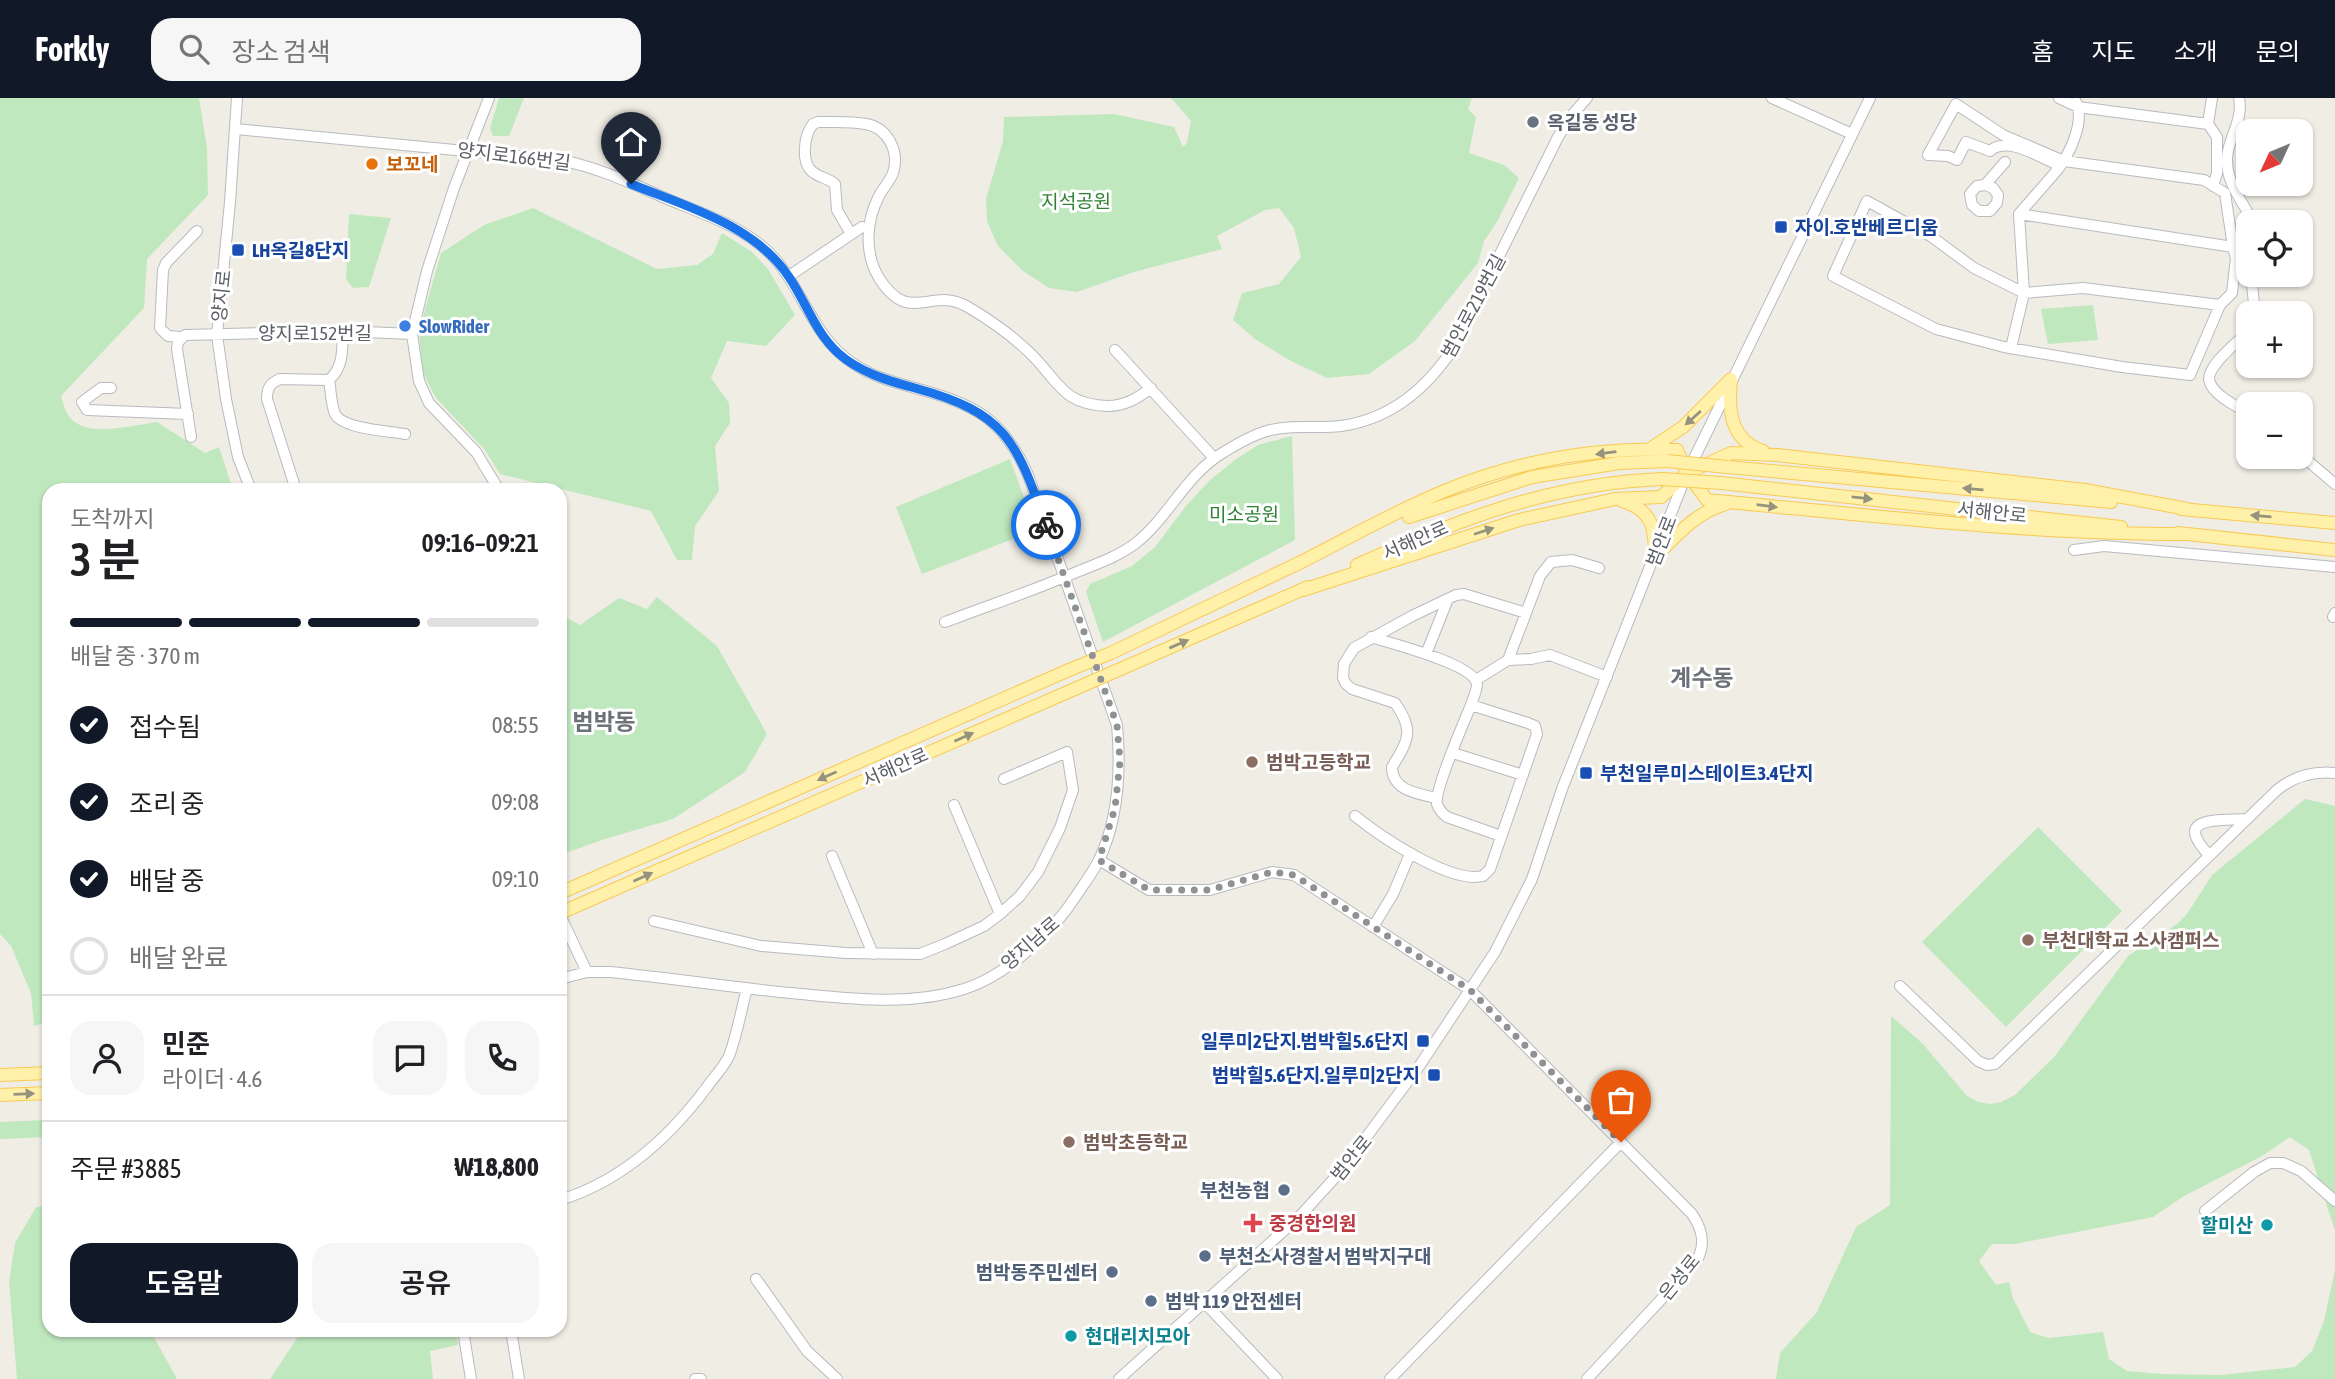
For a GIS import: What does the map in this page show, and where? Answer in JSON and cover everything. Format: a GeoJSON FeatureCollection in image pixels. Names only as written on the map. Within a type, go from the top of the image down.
{"type":"FeatureCollection","features":[{"type":"Feature","properties":{"kind":"main road"},"geometry":{"type":"LineString","coordinates":[[1649,449],[1683,427],[1731,379]]}},
{"type":"Feature","properties":{"kind":"main road"},"geometry":{"type":"LineString","coordinates":[[1731,379],[1731,409],[1736,433],[1754,448],[1777,455]]}},
{"type":"Feature","properties":{"kind":"main road"},"geometry":{"type":"LineString","coordinates":[[1293,565],[1441,492],[1490,474],[1562,458],[1649,449],[1677,450],[1687,473],[1707,500],[2003,528],[2111,534],[2185,534]]}},
{"type":"Feature","properties":{"kind":"main road"},"geometry":{"type":"LineString","coordinates":[[1303,590],[1519,520],[1615,499],[1661,497],[1687,473],[1731,453],[1777,455],[2085,490],[2188,509]]}},
{"type":"Feature","properties":{"kind":"main road","name":"서해안로"},"geometry":{"type":"LineString","coordinates":[[567,890],[1111,653],[1293,565],[1427,509],[1507,484],[1619,463],[1667,461],[2332,522]]}},
{"type":"Feature","properties":{"kind":"main road","name":"서해안로"},"geometry":{"type":"LineString","coordinates":[[567,911],[1431,532],[1509,504],[1601,483],[1663,480],[1721,483],[2330,550]]}},
{"type":"Feature","properties":{"kind":"main road"},"geometry":{"type":"LineString","coordinates":[[1615,499],[1644,511],[1652,528],[1655,557]]}},
{"type":"Feature","properties":{"kind":"main road"},"geometry":{"type":"LineString","coordinates":[[1655,557],[1694,519],[1717,506],[1732,502]]}},
{"type":"Feature","properties":{"kind":"main road"},"geometry":{"type":"LineString","coordinates":[[0,1075],[42,1073]]}},
{"type":"Feature","properties":{"kind":"main road"},"geometry":{"type":"LineString","coordinates":[[0,1095],[42,1093]]}},
{"type":"Feature","properties":{"kind":"street","name":"양지로"},"geometry":{"type":"LineString","coordinates":[[237,98],[217,335],[238,457],[248,483]]}},
{"type":"Feature","properties":{"kind":"street"},"geometry":{"type":"LineString","coordinates":[[489,98],[454,188],[427,271],[412,334],[418,381],[429,403],[476,452],[495,483]]}},
{"type":"Feature","properties":{"kind":"street","name":"범안로219번길"},"geometry":{"type":"LineString","coordinates":[[945,622],[1065,577],[1136,543],[1189,482],[1214,458],[1267,431],[1340,426],[1372,418],[1403,402],[1429,380],[1454,347],[1565,126],[1587,98]]}},
{"type":"Feature","properties":{"kind":"street"},"geometry":{"type":"LineString","coordinates":[[1772,98],[1852,134]]}},
{"type":"Feature","properties":{"kind":"street","name":"범안로"},"geometry":{"type":"LineString","coordinates":[[1119,1379],[1299,1217],[1341,1171],[1370,1136],[1507,931],[1528,887],[1562,789],[1687,473],[1870,98]]}},
{"type":"Feature","properties":{"kind":"street"},"geometry":{"type":"LineString","coordinates":[[2059,98],[2208,124]]}},
{"type":"Feature","properties":{"kind":"street"},"geometry":{"type":"LineString","coordinates":[[2212,98],[2208,124],[2217,137],[2217,173],[2213,186]]}},
{"type":"Feature","properties":{"kind":"street"},"geometry":{"type":"LineString","coordinates":[[2239,98],[2241,112],[2227,153],[2230,183],[2246,210]]}},
{"type":"Feature","properties":{"kind":"street"},"geometry":{"type":"LineString","coordinates":[[2011,348],[2024,293],[2019,214],[2062,164],[2078,127],[2076,102]]}},
{"type":"Feature","properties":{"kind":"street"},"geometry":{"type":"LineString","coordinates":[[2062,164],[2003,135],[1956,104],[1928,155],[1948,156],[1957,160],[1966,142],[1990,151],[1996,146],[2007,144],[2054,163],[2062,164],[2204,180],[2225,193],[2236,258],[2232,293],[2220,305],[2190,375],[2122,367],[2011,348],[1936,329],[1833,276],[1867,201],[1933,237],[1974,268],[2024,293],[2083,288],[2220,305]]}},
{"type":"Feature","properties":{"kind":"street"},"geometry":{"type":"LineString","coordinates":[[851,234],[839,217],[835,184],[807,167],[807,136],[813,124],[818,122],[878,127],[891,142],[894,152],[893,172],[878,198],[868,235],[873,267],[897,299],[912,304],[944,300],[966,306],[1032,355],[1061,388],[1083,404],[1117,405],[1135,399],[1151,388]]}},
{"type":"Feature","properties":{"kind":"street","name":"양지로166번길"},"geometry":{"type":"LineString","coordinates":[[236,129],[560,160],[608,174],[747,236],[774,258],[789,276],[823,336],[846,358],[871,374],[962,403],[983,415],[1010,440],[1028,475],[1065,577]]}},
{"type":"Feature","properties":{"kind":"street"},"geometry":{"type":"LineString","coordinates":[[1985,185],[2005,162]]}},
{"type":"Feature","properties":{"kind":"street"},"geometry":{"type":"LineString","coordinates":[[2019,214],[2233,247]]}},
{"type":"Feature","properties":{"kind":"street"},"geometry":{"type":"LineString","coordinates":[[789,276],[862,226]]}},
{"type":"Feature","properties":{"kind":"street"},"geometry":{"type":"LineString","coordinates":[[191,437],[177,349],[181,337],[168,336],[160,328],[163,270],[166,263],[197,231]]}},
{"type":"Feature","properties":{"kind":"street"},"geometry":{"type":"LineString","coordinates":[[294,483],[267,399],[267,391],[274,381],[280,379],[329,380],[341,363],[343,331]]}},
{"type":"Feature","properties":{"kind":"street","name":"양지로152번길"},"geometry":{"type":"LineString","coordinates":[[181,337],[192,333],[217,335],[343,331],[412,334]]}},
{"type":"Feature","properties":{"kind":"street"},"geometry":{"type":"LineString","coordinates":[[2236,343],[2216,362],[2208,377],[2210,384],[2217,391],[2236,405]]}},
{"type":"Feature","properties":{"kind":"street"},"geometry":{"type":"LineString","coordinates":[[1115,350],[1214,458]]}},
{"type":"Feature","properties":{"kind":"street"},"geometry":{"type":"LineString","coordinates":[[329,380],[334,413],[343,422],[405,434]]}},
{"type":"Feature","properties":{"kind":"street"},"geometry":{"type":"LineString","coordinates":[[111,388],[101,388],[82,402],[87,410],[188,414]]}},
{"type":"Feature","properties":{"kind":"street"},"geometry":{"type":"LineString","coordinates":[[2313,465],[2335,484]]}},
{"type":"Feature","properties":{"kind":"street"},"geometry":{"type":"LineString","coordinates":[[2074,550],[2104,546],[2335,568]]}},
{"type":"Feature","properties":{"kind":"street"},"geometry":{"type":"LineString","coordinates":[[1508,660],[1540,576],[1551,562],[1572,560],[1598,568]]}},
{"type":"Feature","properties":{"kind":"street","name":"양지남로"},"geometry":{"type":"LineString","coordinates":[[567,977],[587,972],[690,980],[839,999],[922,998],[965,989],[1002,970],[1033,946],[1069,908],[1099,860],[1115,808],[1120,761],[1117,725],[1065,577]]}},
{"type":"Feature","properties":{"kind":"street"},"geometry":{"type":"LineString","coordinates":[[1437,798],[1418,793],[1395,781],[1392,768],[1406,746],[1406,722],[1395,703],[1352,689],[1346,684],[1343,678],[1348,657],[1353,648],[1371,637],[1448,599],[1464,594],[1526,613]]}},
{"type":"Feature","properties":{"kind":"street"},"geometry":{"type":"LineString","coordinates":[[1426,654],[1448,599]]}},
{"type":"Feature","properties":{"kind":"street"},"geometry":{"type":"LineString","coordinates":[[1371,637],[1426,654],[1459,668],[1476,680],[1477,686],[1471,705],[1437,798],[1441,812],[1447,817],[1501,836]]}},
{"type":"Feature","properties":{"kind":"street"},"geometry":{"type":"LineString","coordinates":[[1476,680],[1508,660],[1550,655],[1607,677]]}},
{"type":"Feature","properties":{"kind":"street"},"geometry":{"type":"LineString","coordinates":[[1356,816],[1382,838],[1410,854],[1464,875],[1483,876],[1490,869],[1538,734],[1535,726],[1471,705]]}},
{"type":"Feature","properties":{"kind":"street"},"geometry":{"type":"LineString","coordinates":[[654,921],[761,946],[873,954],[920,954],[984,926],[1020,896],[1038,872],[1060,828],[1073,790],[1068,752],[1004,779]]}},
{"type":"Feature","properties":{"kind":"street"},"geometry":{"type":"LineString","coordinates":[[1453,752],[1523,775]]}},
{"type":"Feature","properties":{"kind":"street"},"geometry":{"type":"LineString","coordinates":[[1900,986],[1978,1061],[1987,1065],[1995,1064],[2277,790],[2292,779],[2309,774],[2335,773]]}},
{"type":"Feature","properties":{"kind":"street"},"geometry":{"type":"LineString","coordinates":[[954,805],[1000,914]]}},
{"type":"Feature","properties":{"kind":"street"},"geometry":{"type":"LineString","coordinates":[[2209,855],[2195,839],[2194,830],[2198,826],[2205,822],[2246,819]]}},
{"type":"Feature","properties":{"kind":"street"},"geometry":{"type":"LineString","coordinates":[[1373,927],[1393,894],[1410,854]]}},
{"type":"Feature","properties":{"kind":"street"},"geometry":{"type":"LineString","coordinates":[[832,856],[873,954]]}},
{"type":"Feature","properties":{"kind":"street"},"geometry":{"type":"LineString","coordinates":[[1099,860],[1149,890],[1210,890],[1272,872],[1294,875],[1470,990]]}},
{"type":"Feature","properties":{"kind":"street"},"geometry":{"type":"LineString","coordinates":[[567,929],[587,972]]}},
{"type":"Feature","properties":{"kind":"street"},"geometry":{"type":"LineString","coordinates":[[567,1198],[583,1192],[627,1167],[667,1136],[686,1115],[728,1058],[747,988]]}},
{"type":"Feature","properties":{"kind":"street","name":"은성로"},"geometry":{"type":"LineString","coordinates":[[1470,990],[1692,1214],[1702,1231],[1702,1248],[1688,1271],[1587,1379]]}},
{"type":"Feature","properties":{"kind":"street"},"geometry":{"type":"LineString","coordinates":[[1390,1379],[1621,1142]]}},
{"type":"Feature","properties":{"kind":"street"},"geometry":{"type":"LineString","coordinates":[[2205,1211],[2253,1172],[2270,1163],[2283,1163],[2301,1171],[2335,1201]]}},
{"type":"Feature","properties":{"kind":"street"},"geometry":{"type":"LineString","coordinates":[[756,1279],[807,1351],[837,1379]]}},
{"type":"Feature","properties":{"kind":"street"},"geometry":{"type":"LineString","coordinates":[[1204,1302],[1277,1379]]}},
{"type":"Feature","properties":{"kind":"street"},"geometry":{"type":"LineString","coordinates":[[464,1337],[471,1379]]}},
{"type":"Feature","properties":{"kind":"street"},"geometry":{"type":"LineString","coordinates":[[512,1337],[517,1379]]}},
{"type":"Feature","properties":{"kind":"street"},"geometry":{"type":"LineString","coordinates":[[695,1379],[701,1379]]}},
{"type":"Feature","properties":{"kind":"green space"},"geometry":{"type":"Polygon","coordinates":[[[0,98],[199,98],[207,148],[208,195],[147,259],[144,308],[61,396],[71,419],[86,427],[117,428],[157,422],[205,453],[219,447],[231,483],[42,483],[42,1024],[34,1026],[31,993],[11,946],[0,934],[0,98]]]}},
{"type":"Feature","properties":{"kind":"green space"},"geometry":{"type":"Polygon","coordinates":[[[499,98],[524,98],[509,136],[493,136],[490,128],[499,98]]]}},
{"type":"Feature","properties":{"kind":"green space","name":"지석공원"},"geometry":{"type":"Polygon","coordinates":[[[1171,98],[1472,98],[1468,109],[1476,117],[1469,153],[1504,165],[1519,178],[1497,222],[1484,241],[1478,263],[1415,341],[1369,374],[1327,378],[1289,360],[1255,339],[1233,320],[1242,293],[1279,284],[1301,257],[1294,228],[1279,208],[1265,210],[1217,236],[1222,249],[1134,272],[1077,292],[1049,288],[1023,271],[998,246],[987,221],[986,199],[1003,141],[1004,117],[1114,114],[1174,127],[1183,147],[1187,143],[1191,121],[1171,98]]]}},
{"type":"Feature","properties":{"kind":"green space"},"geometry":{"type":"Polygon","coordinates":[[[533,208],[657,269],[697,265],[713,254],[722,233],[752,252],[768,269],[795,315],[766,346],[727,341],[711,378],[729,403],[730,423],[715,446],[719,491],[695,526],[692,560],[677,560],[651,511],[567,490],[567,483],[537,483],[500,474],[485,450],[436,398],[422,371],[419,331],[441,253],[484,225],[533,208]]]}},
{"type":"Feature","properties":{"kind":"green space"},"geometry":{"type":"Polygon","coordinates":[[[349,214],[391,218],[369,287],[353,288],[346,279],[349,214]]]}},
{"type":"Feature","properties":{"kind":"green space"},"geometry":{"type":"Polygon","coordinates":[[[2093,305],[2098,340],[2048,344],[2041,309],[2093,305]]]}},
{"type":"Feature","properties":{"kind":"green space","name":"미소공원"},"geometry":{"type":"Polygon","coordinates":[[[1292,436],[1295,540],[1103,642],[1086,592],[1090,584],[1132,566],[1155,547],[1186,506],[1209,481],[1235,460],[1258,445],[1292,436]]]}},
{"type":"Feature","properties":{"kind":"green space"},"geometry":{"type":"Polygon","coordinates":[[[1010,459],[1036,530],[922,574],[896,507],[1010,459]]]}},
{"type":"Feature","properties":{"kind":"green space"},"geometry":{"type":"Polygon","coordinates":[[[657,597],[717,646],[767,734],[745,772],[673,819],[567,852],[567,618],[580,625],[619,598],[647,609],[657,597]]]}},
{"type":"Feature","properties":{"kind":"green space"},"geometry":{"type":"Polygon","coordinates":[[[2305,799],[2335,806],[2335,1231],[2309,1150],[2290,1137],[2262,1156],[2184,1196],[2153,1217],[2015,1244],[1992,1244],[1979,1261],[1996,1285],[2009,1282],[2013,1298],[2030,1332],[2049,1338],[2103,1332],[2109,1359],[2127,1371],[2162,1374],[2221,1375],[2295,1367],[2312,1351],[2324,1321],[2335,1269],[2335,1379],[1776,1379],[1780,1353],[1817,1312],[1856,1227],[1890,1205],[1891,1016],[1923,1044],[1967,1096],[1990,1104],[2015,1095],[2055,1056],[2128,956],[2177,924],[2187,914],[2212,875],[2305,799]]]}},
{"type":"Feature","properties":{"kind":"green space"},"geometry":{"type":"Polygon","coordinates":[[[2038,827],[2122,911],[2006,1027],[1922,942],[2038,827]]]}},
{"type":"Feature","properties":{"kind":"green space"},"geometry":{"type":"Polygon","coordinates":[[[42,1120],[42,1137],[0,1139],[0,1122],[42,1120]]]}},
{"type":"Feature","properties":{"kind":"green space"},"geometry":{"type":"Polygon","coordinates":[[[36,1207],[42,1207],[42,1337],[154,1337],[177,1379],[17,1379],[9,1282],[15,1243],[36,1207]]]}},
{"type":"Feature","properties":{"kind":"green space"},"geometry":{"type":"Polygon","coordinates":[[[456,1337],[458,1345],[430,1351],[433,1379],[270,1379],[297,1338],[456,1337]]]}},
{"type":"Feature","properties":{"kind":"way so far"},"geometry":{"type":"LineString","coordinates":[[1046,525],[1117,725],[1120,761],[1115,808],[1099,860],[1149,890],[1210,890],[1272,872],[1294,875],[1470,990],[1621,1142]]}},
{"type":"Feature","properties":{"kind":"place","name":"옥길동 성당"},"geometry":{"type":"Point","coordinates":[1533,122]}},
{"type":"Feature","properties":{"kind":"place","name":"보꼬네"},"geometry":{"type":"Point","coordinates":[372,164]}},
{"type":"Feature","properties":{"kind":"place","name":"자이.호반베르디움"},"geometry":{"type":"Point","coordinates":[1781,227]}},
{"type":"Feature","properties":{"kind":"place","name":"LH옥길8단지"},"geometry":{"type":"Point","coordinates":[238,250]}},
{"type":"Feature","properties":{"kind":"place","name":"SlowRider"},"geometry":{"type":"Point","coordinates":[405,326]}},
{"type":"Feature","properties":{"kind":"place","name":"범박고등학교"},"geometry":{"type":"Point","coordinates":[1252,762]}},
{"type":"Feature","properties":{"kind":"place","name":"부천일루미스테이트3.4단지"},"geometry":{"type":"Point","coordinates":[1586,773]}},
{"type":"Feature","properties":{"kind":"place","name":"부천대학교 소사캠퍼스"},"geometry":{"type":"Point","coordinates":[2028,940]}},
{"type":"Feature","properties":{"kind":"place","name":"일루미2단지.범박힐5.6단지"},"geometry":{"type":"Point","coordinates":[1423,1041]}},
{"type":"Feature","properties":{"kind":"place","name":"범박힐5.6단지.일루미2단지"},"geometry":{"type":"Point","coordinates":[1434,1075]}},
{"type":"Feature","properties":{"kind":"place","name":"범박초등학교"},"geometry":{"type":"Point","coordinates":[1069,1142]}},
{"type":"Feature","properties":{"kind":"place","name":"부천농협"},"geometry":{"type":"Point","coordinates":[1284,1190]}},
{"type":"Feature","properties":{"kind":"place","name":"중경한의원"},"geometry":{"type":"Point","coordinates":[1253,1223]}},
{"type":"Feature","properties":{"kind":"place","name":"할미산"},"geometry":{"type":"Point","coordinates":[2267,1225]}},
{"type":"Feature","properties":{"kind":"place","name":"부천소사경찰서 범박지구대"},"geometry":{"type":"Point","coordinates":[1205,1256]}},
{"type":"Feature","properties":{"kind":"place","name":"범박동주민센터"},"geometry":{"type":"Point","coordinates":[1112,1272]}},
{"type":"Feature","properties":{"kind":"place","name":"범박 119 안전센터"},"geometry":{"type":"Point","coordinates":[1151,1301]}},
{"type":"Feature","properties":{"kind":"place","name":"현대리치모아"},"geometry":{"type":"Point","coordinates":[1071,1336]}},
{"type":"Feature","properties":{"kind":"district","name":"계수동"},"geometry":{"type":"Point","coordinates":[1702,678]}},
{"type":"Feature","properties":{"kind":"district","name":"범박동"},"geometry":{"type":"Point","coordinates":[604,722]}},
{"type":"Feature","properties":{"kind":"route"},"geometry":{"type":"LineString","coordinates":[[631,184],[720,222],[762,247],[789,276],[823,336],[838,353],[853,364],[893,382],[942,395],[983,415],[1010,440],[1028,475],[1046,525]]}}]}
